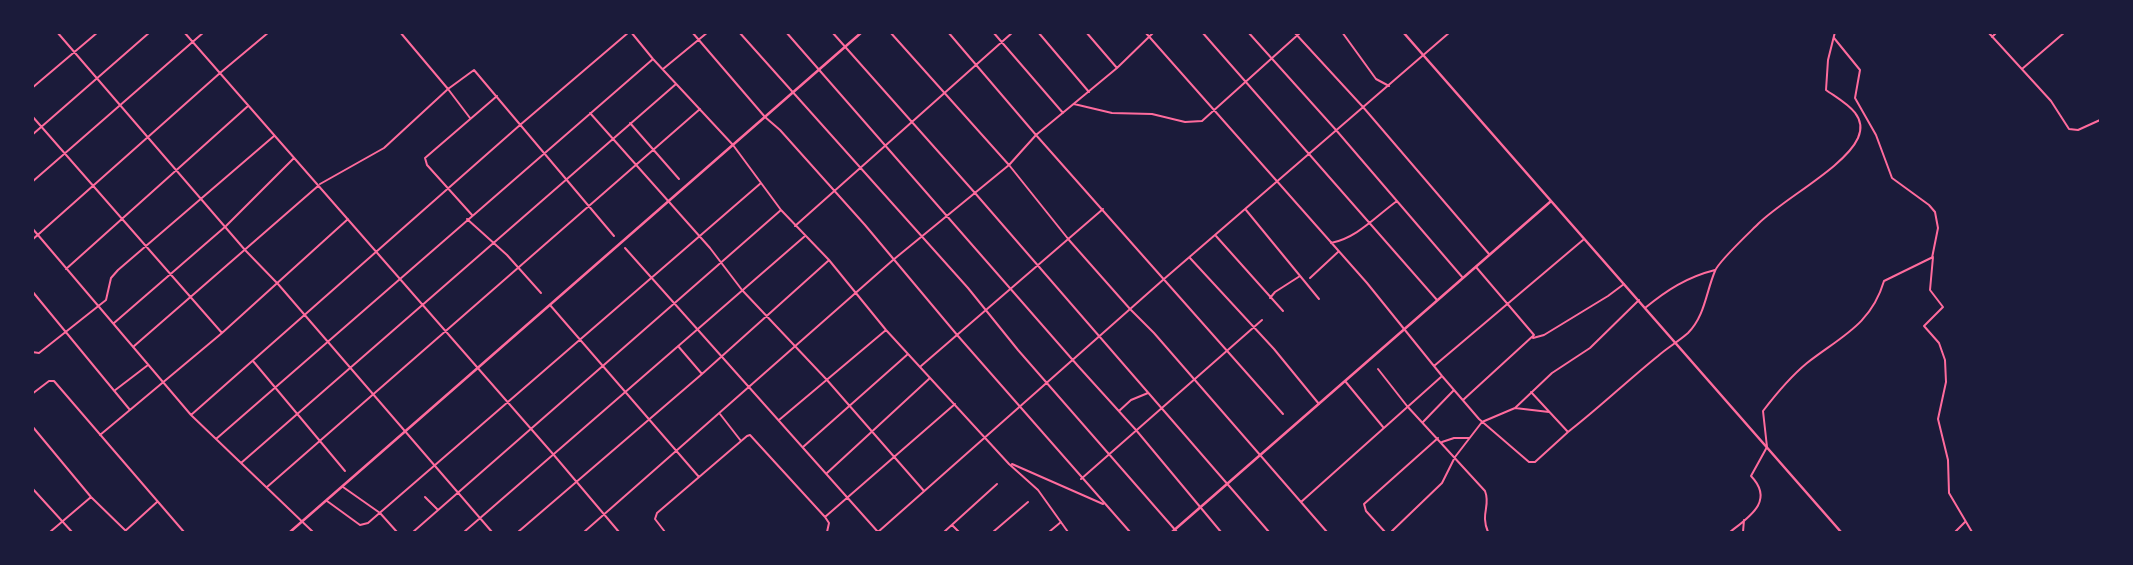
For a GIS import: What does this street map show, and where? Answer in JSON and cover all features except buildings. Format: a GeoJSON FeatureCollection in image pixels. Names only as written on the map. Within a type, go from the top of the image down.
{"type":"FeatureCollection","features":[{"type":"Feature","properties":{"kind":"street"},"geometry":{"type":"LineString","coordinates":[[57,32],[245,250],[278,284],[351,368],[433,467],[492,532]]}},
{"type":"Feature","properties":{"kind":"street"},"geometry":{"type":"LineString","coordinates":[[32,88],[98,32]]}},
{"type":"Feature","properties":{"kind":"street"},"geometry":{"type":"LineString","coordinates":[[32,135],[150,32]]}},
{"type":"Feature","properties":{"kind":"street"},"geometry":{"type":"LineString","coordinates":[[184,32],[619,532]]}},
{"type":"Feature","properties":{"kind":"street"},"geometry":{"type":"LineString","coordinates":[[32,182],[121,107],[204,32]]}},
{"type":"Feature","properties":{"kind":"street"},"geometry":{"type":"LineString","coordinates":[[32,240],[220,73],[269,32]]}},
{"type":"Feature","properties":{"kind":"street"},"geometry":{"type":"LineString","coordinates":[[400,32],[470,118]]}},
{"type":"Feature","properties":{"kind":"street"},"geometry":{"type":"LineString","coordinates":[[192,415],[520,125],[630,32],[733,145],[795,226],[829,260],[886,330],[1009,464],[1038,490],[1068,532]]}},
{"type":"Feature","properties":{"kind":"street"},"geometry":{"type":"LineString","coordinates":[[692,32],[765,116],[834,190],[958,336],[1130,532]]}},
{"type":"Feature","properties":{"kind":"street"},"geometry":{"type":"LineString","coordinates":[[663,69],[708,32]]}},
{"type":"Feature","properties":{"kind":"street"},"geometry":{"type":"LineString","coordinates":[[739,32],[986,310],[1175,532],[1550,202]]}},
{"type":"Feature","properties":{"kind":"street"},"geometry":{"type":"LineString","coordinates":[[786,32],[818,71],[1136,430],[1221,532]]}},
{"type":"Feature","properties":{"kind":"street"},"geometry":{"type":"LineString","coordinates":[[832,32],[1038,265],[1098,338],[1269,532]]}},
{"type":"Feature","properties":{"kind":"street"},"geometry":{"type":"LineString","coordinates":[[290,532],[862,32]]}},
{"type":"Feature","properties":{"kind":"street"},"geometry":{"type":"LineString","coordinates":[[890,32],[1009,165],[1069,240],[1130,309],[1154,333],[1327,532]]}},
{"type":"Feature","properties":{"kind":"street"},"geometry":{"type":"LineString","coordinates":[[948,32],[1036,136],[1103,209],[1283,414]]}},
{"type":"Feature","properties":{"kind":"street"},"geometry":{"type":"LineString","coordinates":[[993,32],[1063,113]]}},
{"type":"Feature","properties":{"kind":"street"},"geometry":{"type":"LineString","coordinates":[[795,226],[1014,32]]}},
{"type":"Feature","properties":{"kind":"street"},"geometry":{"type":"LineString","coordinates":[[1038,32],[1089,92]]}},
{"type":"Feature","properties":{"kind":"street"},"geometry":{"type":"LineString","coordinates":[[1086,32],[1117,68]]}},
{"type":"Feature","properties":{"kind":"street"},"geometry":{"type":"LineString","coordinates":[[1145,32],[1367,283],[1482,422],[1529,462],[1535,462],[1568,432],[1688,333],[1698,319],[1715,270],[1779,205],[1838,162],[1859,137],[1860,124],[1856,112],[1826,90],[1828,60],[1835,32]]}},
{"type":"Feature","properties":{"kind":"street"},"geometry":{"type":"LineString","coordinates":[[584,532],[797,347],[893,260],[1009,165],[1036,136],[1117,68],[1154,32]]}},
{"type":"Feature","properties":{"kind":"street"},"geometry":{"type":"LineString","coordinates":[[1202,32],[1438,300]]}},
{"type":"Feature","properties":{"kind":"street"},"geometry":{"type":"LineString","coordinates":[[1248,32],[1336,130],[1463,278]]}},
{"type":"Feature","properties":{"kind":"street"},"geometry":{"type":"LineString","coordinates":[[1294,32],[1363,107],[1489,255]]}},
{"type":"Feature","properties":{"kind":"street"},"geometry":{"type":"LineString","coordinates":[[1074,104],[1112,113],[1152,114],[1185,122],[1202,121],[1301,32]]}},
{"type":"Feature","properties":{"kind":"street"},"geometry":{"type":"LineString","coordinates":[[1342,32],[1376,79],[1390,86]]}},
{"type":"Feature","properties":{"kind":"street"},"geometry":{"type":"LineString","coordinates":[[1403,32],[1583,240],[1639,300],[1841,532]]}},
{"type":"Feature","properties":{"kind":"street"},"geometry":{"type":"LineString","coordinates":[[1164,279],[1196,254],[1336,130],[1424,57],[1450,32]]}},
{"type":"Feature","properties":{"kind":"street"},"geometry":{"type":"LineString","coordinates":[[1988,32],[2051,101],[2070,129],[2078,130],[2100,120]]}},
{"type":"Feature","properties":{"kind":"street"},"geometry":{"type":"LineString","coordinates":[[1992,37],[1997,32]]}},
{"type":"Feature","properties":{"kind":"street"},"geometry":{"type":"LineString","coordinates":[[2022,69],[2065,32]]}},
{"type":"Feature","properties":{"kind":"street"},"geometry":{"type":"LineString","coordinates":[[1834,38],[1860,70],[1855,98],[1876,135],[1892,178],[1929,205],[1935,212],[1938,228],[1930,290],[1943,307],[1924,326],[1939,343],[1945,360],[1946,382],[1938,422],[1948,460],[1949,492],[1972,532]]}},
{"type":"Feature","properties":{"kind":"street"},"geometry":{"type":"LineString","coordinates":[[216,439],[653,59]]}},
{"type":"Feature","properties":{"kind":"street"},"geometry":{"type":"LineString","coordinates":[[133,347],[319,185],[384,148],[448,89],[474,70],[614,236]]}},
{"type":"Feature","properties":{"kind":"street"},"geometry":{"type":"LineString","coordinates":[[241,463],[298,415],[492,242],[676,84]]}},
{"type":"Feature","properties":{"kind":"street"},"geometry":{"type":"LineString","coordinates":[[472,215],[427,164],[425,158],[497,96]]}},
{"type":"Feature","properties":{"kind":"street"},"geometry":{"type":"LineString","coordinates":[[66,270],[249,105]]}},
{"type":"Feature","properties":{"kind":"street"},"geometry":{"type":"LineString","coordinates":[[266,488],[444,331],[520,269],[700,109]]}},
{"type":"Feature","properties":{"kind":"street"},"geometry":{"type":"LineString","coordinates":[[590,113],[699,235],[742,290],[827,380],[924,491]]}},
{"type":"Feature","properties":{"kind":"street"},"geometry":{"type":"LineString","coordinates":[[32,116],[222,333]]}},
{"type":"Feature","properties":{"kind":"street"},"geometry":{"type":"LineString","coordinates":[[630,123],[679,179]]}},
{"type":"Feature","properties":{"kind":"street"},"geometry":{"type":"LineString","coordinates":[[32,352],[39,353],[107,298],[111,278],[145,245],[274,136]]}},
{"type":"Feature","properties":{"kind":"street"},"geometry":{"type":"LineString","coordinates":[[114,323],[226,226],[294,158]]}},
{"type":"Feature","properties":{"kind":"street"},"geometry":{"type":"LineString","coordinates":[[327,501],[360,525],[368,523],[507,404],[651,276],[761,183]]}},
{"type":"Feature","properties":{"kind":"street"},"geometry":{"type":"LineString","coordinates":[[1331,244],[1356,234],[1368,222],[1397,201]]}},
{"type":"Feature","properties":{"kind":"street"},"geometry":{"type":"LineString","coordinates":[[920,366],[958,336],[1103,209]]}},
{"type":"Feature","properties":{"kind":"street"},"geometry":{"type":"LineString","coordinates":[[413,532],[782,210]]}},
{"type":"Feature","properties":{"kind":"street"},"geometry":{"type":"LineString","coordinates":[[1246,210],[1319,299]]}},
{"type":"Feature","properties":{"kind":"street"},"geometry":{"type":"LineString","coordinates":[[100,435],[222,333],[348,219]]}},
{"type":"Feature","properties":{"kind":"street"},"geometry":{"type":"LineString","coordinates":[[467,220],[520,269],[541,293]]}},
{"type":"Feature","properties":{"kind":"street"},"geometry":{"type":"LineString","coordinates":[[32,228],[192,415],[314,532]]}},
{"type":"Feature","properties":{"kind":"street"},"geometry":{"type":"LineString","coordinates":[[464,532],[805,236]]}},
{"type":"Feature","properties":{"kind":"street"},"geometry":{"type":"LineString","coordinates":[[1216,236],[1283,311]]}},
{"type":"Feature","properties":{"kind":"street"},"geometry":{"type":"LineString","coordinates":[[1434,366],[1583,240]]}},
{"type":"Feature","properties":{"kind":"street"},"geometry":{"type":"LineString","coordinates":[[626,248],[720,357],[750,387],[878,532],[1164,279],[1196,254]]}},
{"type":"Feature","properties":{"kind":"street"},"geometry":{"type":"LineString","coordinates":[[1310,278],[1338,252]]}},
{"type":"Feature","properties":{"kind":"street"},"geometry":{"type":"LineString","coordinates":[[1730,532],[1758,506],[1761,498],[1760,485],[1751,476],[1766,447],[1763,410],[1778,391],[1806,364],[1851,332],[1876,304],[1884,282],[1933,257]]}},
{"type":"Feature","properties":{"kind":"street"},"geometry":{"type":"LineString","coordinates":[[1190,258],[1254,327],[1319,404]]}},
{"type":"Feature","properties":{"kind":"street"},"geometry":{"type":"LineString","coordinates":[[518,532],[648,418],[702,374],[829,260]]}},
{"type":"Feature","properties":{"kind":"street"},"geometry":{"type":"LineString","coordinates":[[1476,267],[1507,306],[1532,331],[1532,338]]}},
{"type":"Feature","properties":{"kind":"street"},"geometry":{"type":"LineString","coordinates":[[1646,308],[1675,285],[1699,274],[1715,270]]}},
{"type":"Feature","properties":{"kind":"street"},"geometry":{"type":"LineString","coordinates":[[1270,298],[1275,292],[1300,276]]}},
{"type":"Feature","properties":{"kind":"street"},"geometry":{"type":"LineString","coordinates":[[1463,400],[1532,338],[1544,335],[1624,284]]}},
{"type":"Feature","properties":{"kind":"street"},"geometry":{"type":"LineString","coordinates":[[32,291],[130,410]]}},
{"type":"Feature","properties":{"kind":"street"},"geometry":{"type":"LineString","coordinates":[[1391,532],[1442,483],[1455,457],[1482,422],[1515,408],[1552,373],[1590,348],[1639,300]]}},
{"type":"Feature","properties":{"kind":"street"},"geometry":{"type":"LineString","coordinates":[[550,304],[579,340],[699,477]]}},
{"type":"Feature","properties":{"kind":"street"},"geometry":{"type":"LineString","coordinates":[[1082,479],[1262,320]]}},
{"type":"Feature","properties":{"kind":"street"},"geometry":{"type":"LineString","coordinates":[[779,420],[886,330]]}},
{"type":"Feature","properties":{"kind":"street"},"geometry":{"type":"LineString","coordinates":[[678,346],[702,374]]}},
{"type":"Feature","properties":{"kind":"street"},"geometry":{"type":"LineString","coordinates":[[803,447],[908,354]]}},
{"type":"Feature","properties":{"kind":"street"},"geometry":{"type":"LineString","coordinates":[[253,361],[274,389],[344,471]]}},
{"type":"Feature","properties":{"kind":"street"},"geometry":{"type":"LineString","coordinates":[[113,391],[148,365]]}},
{"type":"Feature","properties":{"kind":"street"},"geometry":{"type":"LineString","coordinates":[[1378,369],[1407,406],[1442,442],[1487,494],[1483,519],[1488,532]]}},
{"type":"Feature","properties":{"kind":"street"},"geometry":{"type":"LineString","coordinates":[[1301,502],[1442,376]]}},
{"type":"Feature","properties":{"kind":"street"},"geometry":{"type":"LineString","coordinates":[[826,473],[930,378]]}},
{"type":"Feature","properties":{"kind":"street"},"geometry":{"type":"LineString","coordinates":[[32,394],[49,381],[54,381],[184,532]]}},
{"type":"Feature","properties":{"kind":"street"},"geometry":{"type":"LineString","coordinates":[[1345,381],[1383,427]]}},
{"type":"Feature","properties":{"kind":"street"},"geometry":{"type":"LineString","coordinates":[[1423,422],[1454,390]]}},
{"type":"Feature","properties":{"kind":"street"},"geometry":{"type":"LineString","coordinates":[[1531,392],[1568,432]]}},
{"type":"Feature","properties":{"kind":"street"},"geometry":{"type":"LineString","coordinates":[[1119,411],[1130,400],[1148,393]]}},
{"type":"Feature","properties":{"kind":"street"},"geometry":{"type":"LineString","coordinates":[[825,518],[955,404]]}},
{"type":"Feature","properties":{"kind":"street"},"geometry":{"type":"LineString","coordinates":[[1515,408],[1550,412]]}},
{"type":"Feature","properties":{"kind":"street"},"geometry":{"type":"LineString","coordinates":[[720,414],[742,440]]}},
{"type":"Feature","properties":{"kind":"street"},"geometry":{"type":"LineString","coordinates":[[32,426],[91,498],[125,532],[157,501]]}},
{"type":"Feature","properties":{"kind":"street"},"geometry":{"type":"LineString","coordinates":[[665,532],[655,520],[656,513],[746,436],[754,437],[825,518],[829,523],[827,532]]}},
{"type":"Feature","properties":{"kind":"street"},"geometry":{"type":"LineString","coordinates":[[1385,532],[1366,511],[1364,504],[1438,438]]}},
{"type":"Feature","properties":{"kind":"street"},"geometry":{"type":"LineString","coordinates":[[1442,442],[1454,438],[1468,438]]}},
{"type":"Feature","properties":{"kind":"street"},"geometry":{"type":"LineString","coordinates":[[1009,464],[1095,499],[1107,506]]}},
{"type":"Feature","properties":{"kind":"street"},"geometry":{"type":"LineString","coordinates":[[944,532],[997,484]]}},
{"type":"Feature","properties":{"kind":"street"},"geometry":{"type":"LineString","coordinates":[[343,487],[380,513],[398,532]]}},
{"type":"Feature","properties":{"kind":"street"},"geometry":{"type":"LineString","coordinates":[[32,488],[72,532]]}},
{"type":"Feature","properties":{"kind":"street"},"geometry":{"type":"LineString","coordinates":[[425,497],[438,510]]}},
{"type":"Feature","properties":{"kind":"street"},"geometry":{"type":"LineString","coordinates":[[50,532],[91,498]]}},
{"type":"Feature","properties":{"kind":"street"},"geometry":{"type":"LineString","coordinates":[[993,532],[1028,502]]}},
{"type":"Feature","properties":{"kind":"street"},"geometry":{"type":"LineString","coordinates":[[1743,532],[1744,520]]}},
{"type":"Feature","properties":{"kind":"street"},"geometry":{"type":"LineString","coordinates":[[1049,532],[1060,522]]}},
{"type":"Feature","properties":{"kind":"street"},"geometry":{"type":"LineString","coordinates":[[1954,532],[1965,522]]}},
{"type":"Feature","properties":{"kind":"street"},"geometry":{"type":"LineString","coordinates":[[952,525],[959,532]]}}]}
